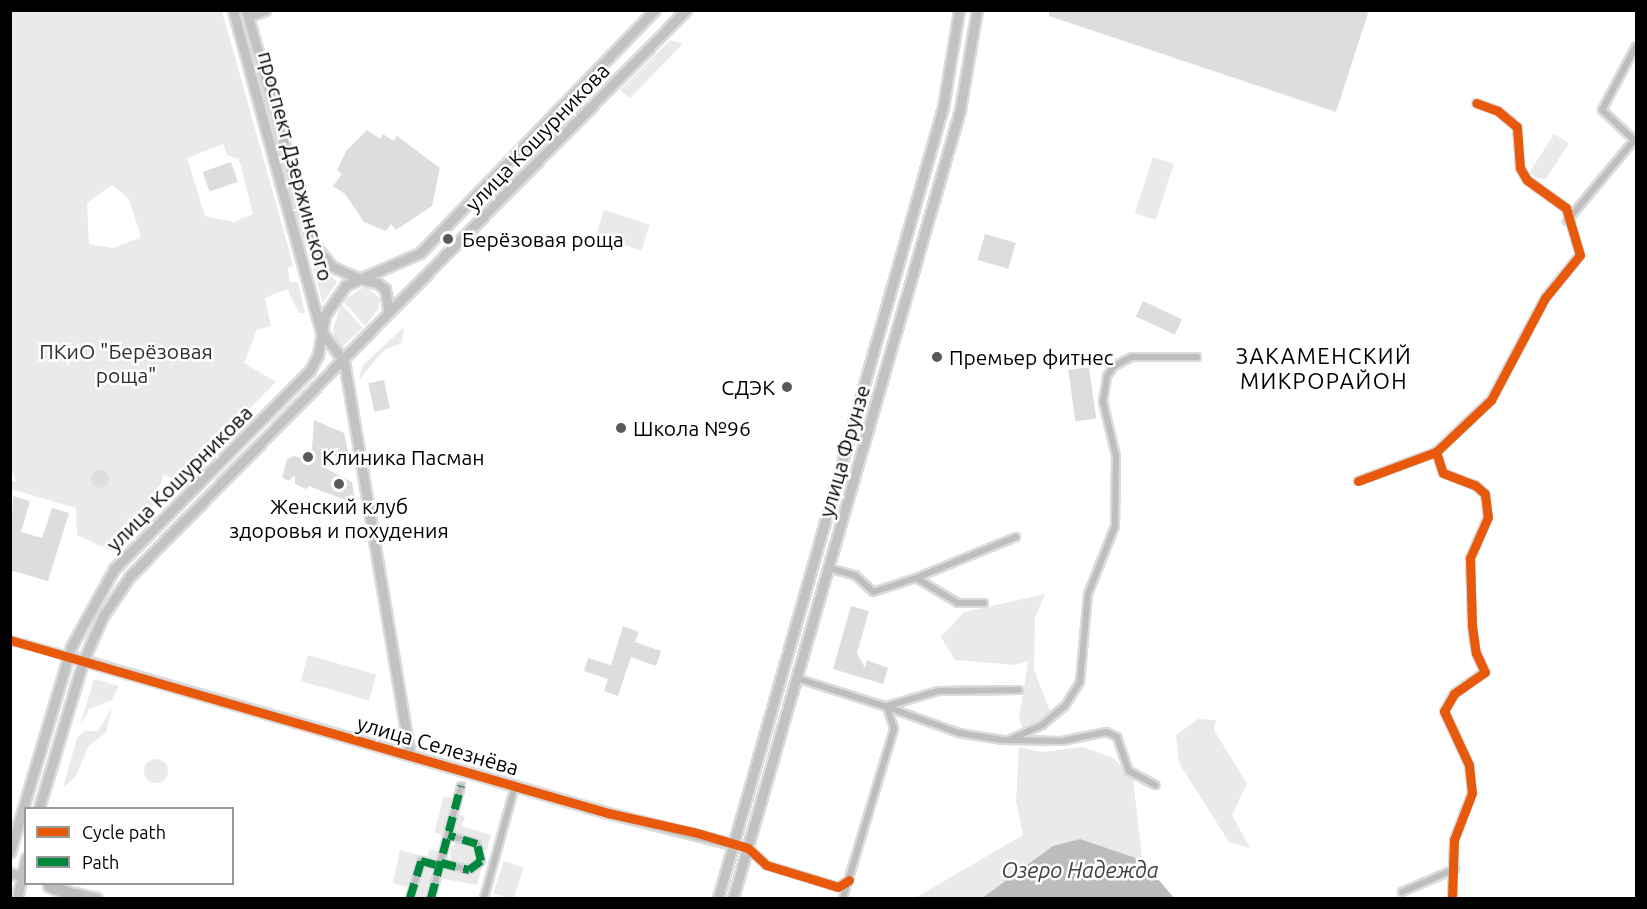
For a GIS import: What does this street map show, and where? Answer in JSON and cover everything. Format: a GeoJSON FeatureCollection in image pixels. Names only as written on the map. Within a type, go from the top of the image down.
{"type":"FeatureCollection","features":[{"type":"Feature","properties":{"kind":"highway"},"geometry":{"type":"LineString","coordinates":[[47,885],[79,898]]}},
{"type":"Feature","properties":{"kind":"main road","name":"проспект Дзержинского"},"geometry":{"type":"LineString","coordinates":[[232,10],[321,331]]}},
{"type":"Feature","properties":{"kind":"main road"},"geometry":{"type":"LineString","coordinates":[[247,13],[265,10]]}},
{"type":"Feature","properties":{"kind":"main road","name":"улица Кошурникова"},"geometry":{"type":"LineString","coordinates":[[10,852],[69,656],[91,604],[114,569],[295,387],[318,355],[321,331],[335,296],[360,279],[420,253],[655,10]]}},
{"type":"Feature","properties":{"kind":"main road","name":"улица Кошурникова"},"geometry":{"type":"LineString","coordinates":[[39,807],[83,661],[103,616],[130,576],[344,361],[686,10]]}},
{"type":"Feature","properties":{"kind":"main road","name":"улица Фрунзе"},"geometry":{"type":"LineString","coordinates":[[718,898],[943,106],[959,10]]}},
{"type":"Feature","properties":{"kind":"main road","name":"улица Фрунзе"},"geometry":{"type":"LineString","coordinates":[[733,898],[960,110],[977,10]]}},
{"type":"Feature","properties":{"kind":"main road","name":"проспект Дзержинского"},"geometry":{"type":"LineString","coordinates":[[247,13],[311,240],[331,266],[385,288],[389,313]]}},
{"type":"Feature","properties":{"kind":"main road"},"geometry":{"type":"LineString","coordinates":[[889,300],[905,304]]}},
{"type":"Feature","properties":{"kind":"main road"},"geometry":{"type":"LineString","coordinates":[[321,331],[344,361],[410,756]]}},
{"type":"Feature","properties":{"kind":"main road"},"geometry":{"type":"LineString","coordinates":[[868,371],[884,376]]}},
{"type":"Feature","properties":{"kind":"main road","name":"улица Селезнёва"},"geometry":{"type":"LineString","coordinates":[[69,656],[410,756],[732,844]]}},
{"type":"Feature","properties":{"kind":"main road"},"geometry":{"type":"LineString","coordinates":[[10,873],[24,877],[17,896]]}},
{"type":"Feature","properties":{"kind":"main road"},"geometry":{"type":"LineString","coordinates":[[47,885],[96,898]]}},
{"type":"Feature","properties":{"kind":"street"},"geometry":{"type":"LineString","coordinates":[[1567,221],[1635,139],[1602,110],[1636,46]]}},
{"type":"Feature","properties":{"kind":"street"},"geometry":{"type":"LineString","coordinates":[[1359,481],[1436,452],[1491,400],[1545,298],[1580,255],[1561,202],[1523,174],[1517,162],[1517,127],[1498,111],[1476,103]]}},
{"type":"Feature","properties":{"kind":"street"},"geometry":{"type":"LineString","coordinates":[[1009,740],[1042,725],[1065,706],[1080,682],[1088,594],[1115,526],[1116,456],[1102,388],[1107,376],[1114,366],[1132,357],[1197,357]]}},
{"type":"Feature","properties":{"kind":"street"},"geometry":{"type":"LineString","coordinates":[[1436,452],[1443,473],[1475,485],[1485,494],[1488,517],[1470,558],[1472,626],[1476,653],[1485,672],[1454,694],[1444,711],[1469,765],[1471,783],[1454,840],[1455,869],[1452,898]]}},
{"type":"Feature","properties":{"kind":"street"},"geometry":{"type":"LineString","coordinates":[[828,568],[855,575],[873,592],[916,578],[1016,537]]}},
{"type":"Feature","properties":{"kind":"street"},"geometry":{"type":"LineString","coordinates":[[916,578],[958,603],[984,603]]}},
{"type":"Feature","properties":{"kind":"street","name":"улица Селезнёва"},"geometry":{"type":"LineString","coordinates":[[10,639],[69,656]]}},
{"type":"Feature","properties":{"kind":"street"},"geometry":{"type":"LineString","coordinates":[[796,678],[887,706],[959,733],[1009,740],[1062,741],[1106,732],[1117,737],[1129,771],[1155,785]]}},
{"type":"Feature","properties":{"kind":"street"},"geometry":{"type":"LineString","coordinates":[[887,706],[938,691],[1019,690]]}},
{"type":"Feature","properties":{"kind":"street"},"geometry":{"type":"LineString","coordinates":[[843,898],[894,729],[887,706]]}},
{"type":"Feature","properties":{"kind":"street"},"geometry":{"type":"LineString","coordinates":[[431,898],[461,786]]}},
{"type":"Feature","properties":{"kind":"street"},"geometry":{"type":"LineString","coordinates":[[484,898],[516,786]]}},
{"type":"Feature","properties":{"kind":"street"},"geometry":{"type":"LineString","coordinates":[[410,898],[421,861],[469,870],[483,857],[477,843],[448,835]]}},
{"type":"Feature","properties":{"kind":"street","name":"улица Селезнёва"},"geometry":{"type":"LineString","coordinates":[[732,844],[747,848],[776,868],[838,888],[849,880]]}},
{"type":"Feature","properties":{"kind":"street"},"geometry":{"type":"LineString","coordinates":[[1402,892],[1455,869]]}},
{"type":"Feature","properties":{"kind":"green space","name":"ПКиО \"Берёзовая роща\""},"geometry":{"type":"Polygon","coordinates":[[[10,11],[222,11],[288,246],[293,266],[288,268],[290,282],[298,282],[305,313],[299,313],[287,289],[265,298],[271,326],[257,330],[244,363],[276,382],[177,482],[164,474],[152,508],[112,551],[77,535],[76,508],[11,489],[11,482],[16,481],[10,466],[10,11]],[[223,144],[187,158],[205,216],[234,222],[253,214],[239,159],[227,155],[223,144]],[[112,185],[87,203],[89,244],[113,248],[141,237],[129,199],[112,185]]]}},
{"type":"Feature","properties":{"kind":"green space"},"geometry":{"type":"Polygon","coordinates":[[[670,40],[683,44],[630,98],[620,90],[670,40]]]}},
{"type":"Feature","properties":{"kind":"green space"},"geometry":{"type":"Polygon","coordinates":[[[1554,134],[1569,143],[1546,179],[1537,178],[1529,173],[1554,134]]]}},
{"type":"Feature","properties":{"kind":"green space"},"geometry":{"type":"Polygon","coordinates":[[[1153,157],[1174,164],[1156,220],[1135,213],[1153,157]]]}},
{"type":"Feature","properties":{"kind":"green space"},"geometry":{"type":"Polygon","coordinates":[[[604,210],[650,225],[641,251],[596,236],[604,210]]]}},
{"type":"Feature","properties":{"kind":"green space"},"geometry":{"type":"Polygon","coordinates":[[[308,251],[337,282],[323,303],[308,251]]]}},
{"type":"Feature","properties":{"kind":"green space"},"geometry":{"type":"Polygon","coordinates":[[[365,286],[380,298],[379,308],[365,326],[343,301],[365,286]]]}},
{"type":"Feature","properties":{"kind":"green space"},"geometry":{"type":"Polygon","coordinates":[[[341,304],[363,328],[341,348],[335,343],[333,329],[341,304]]]}},
{"type":"Feature","properties":{"kind":"green space"},"geometry":{"type":"Polygon","coordinates":[[[404,327],[402,343],[384,350],[359,380],[362,366],[404,327]]]}},
{"type":"Feature","properties":{"kind":"green space"},"geometry":{"type":"Polygon","coordinates":[[[1045,594],[1035,617],[1034,670],[1051,713],[1023,729],[1019,719],[1028,661],[1015,665],[955,660],[941,637],[964,612],[1045,594]]]}},
{"type":"Feature","properties":{"kind":"green space"},"geometry":{"type":"Polygon","coordinates":[[[308,655],[376,675],[369,701],[301,681],[308,655]]]}},
{"type":"Feature","properties":{"kind":"green space"},"geometry":{"type":"Polygon","coordinates":[[[94,679],[119,686],[112,700],[89,709],[80,726],[94,679]]]}},
{"type":"Feature","properties":{"kind":"green space"},"geometry":{"type":"Polygon","coordinates":[[[112,708],[106,732],[89,746],[75,777],[63,788],[77,738],[84,731],[98,731],[112,708]]]}},
{"type":"Feature","properties":{"kind":"green space"},"geometry":{"type":"Polygon","coordinates":[[[1198,719],[1216,720],[1214,730],[1247,784],[1232,815],[1250,848],[1229,842],[1179,763],[1176,735],[1198,719]]]}},
{"type":"Feature","properties":{"kind":"green space"},"geometry":{"type":"Polygon","coordinates":[[[1019,747],[1042,752],[1083,747],[1113,758],[1133,778],[1142,860],[1080,839],[1053,847],[982,898],[915,898],[1023,835],[1016,801],[1019,747]]]}},
{"type":"Feature","properties":{"kind":"green space"},"geometry":{"type":"Polygon","coordinates":[[[156,759],[161,760],[167,766],[167,776],[161,782],[156,783],[151,782],[145,776],[144,771],[145,766],[151,760],[156,759]]]}},
{"type":"Feature","properties":{"kind":"green space"},"geometry":{"type":"Polygon","coordinates":[[[444,796],[455,799],[445,836],[434,833],[444,796]]]}},
{"type":"Feature","properties":{"kind":"green space"},"geometry":{"type":"Polygon","coordinates":[[[455,813],[465,816],[462,826],[491,835],[486,852],[478,842],[450,833],[455,813]]]}},
{"type":"Feature","properties":{"kind":"green space"},"geometry":{"type":"Polygon","coordinates":[[[464,840],[474,844],[478,854],[474,864],[464,868],[454,864],[450,854],[454,844],[464,840]]]}},
{"type":"Feature","properties":{"kind":"green space"},"geometry":{"type":"Polygon","coordinates":[[[430,849],[441,852],[438,864],[416,859],[408,887],[393,883],[400,850],[427,857],[430,849]]]}},
{"type":"Feature","properties":{"kind":"green space"},"geometry":{"type":"Polygon","coordinates":[[[504,861],[524,868],[513,898],[493,893],[504,861]]]}},
{"type":"Feature","properties":{"kind":"green space"},"geometry":{"type":"Polygon","coordinates":[[[441,866],[469,873],[482,867],[477,885],[439,878],[441,866]]]}},
{"type":"Feature","properties":{"kind":"green space"},"geometry":{"type":"Polygon","coordinates":[[[423,867],[436,871],[428,898],[414,898],[423,867]]]}},
{"type":"Feature","properties":{"kind":"water","name":"Озеро Надежда"},"geometry":{"type":"Polygon","coordinates":[[[1080,839],[1142,860],[1174,898],[982,898],[1053,846],[1080,839]]]}},
{"type":"Feature","properties":{"kind":"building"},"geometry":{"type":"Polygon","coordinates":[[[1049,10],[1369,10],[1336,112],[1049,16],[1049,10]]]}},
{"type":"Feature","properties":{"kind":"building"},"geometry":{"type":"Polygon","coordinates":[[[367,130],[380,139],[383,134],[394,141],[397,136],[440,168],[432,206],[396,230],[391,224],[386,231],[364,222],[345,194],[333,186],[342,174],[337,170],[346,151],[367,130]]]}},
{"type":"Feature","properties":{"kind":"building"},"geometry":{"type":"Polygon","coordinates":[[[231,162],[238,182],[209,192],[203,172],[231,162]]]}},
{"type":"Feature","properties":{"kind":"building"},"geometry":{"type":"Polygon","coordinates":[[[985,234],[1016,243],[1008,269],[978,260],[985,234]]]}},
{"type":"Feature","properties":{"kind":"building"},"geometry":{"type":"Polygon","coordinates":[[[1143,301],[1182,319],[1175,335],[1136,316],[1143,301]]]}},
{"type":"Feature","properties":{"kind":"building"},"geometry":{"type":"Polygon","coordinates":[[[1089,367],[1096,418],[1075,421],[1068,370],[1089,367]]]}},
{"type":"Feature","properties":{"kind":"building"},"geometry":{"type":"Polygon","coordinates":[[[384,380],[390,408],[374,412],[368,383],[384,380]]]}},
{"type":"Feature","properties":{"kind":"building"},"geometry":{"type":"Polygon","coordinates":[[[314,420],[344,433],[349,456],[345,460],[328,453],[323,467],[352,482],[354,495],[348,501],[309,486],[306,489],[295,484],[295,476],[288,481],[282,477],[287,459],[294,456],[311,462],[314,420]]]}},
{"type":"Feature","properties":{"kind":"building"},"geometry":{"type":"Polygon","coordinates":[[[100,470],[106,473],[109,479],[106,485],[100,488],[94,485],[91,479],[94,473],[100,470]]]}},
{"type":"Feature","properties":{"kind":"building"},"geometry":{"type":"Polygon","coordinates":[[[13,496],[30,501],[21,532],[42,538],[52,508],[69,513],[48,581],[10,570],[13,496]]]}},
{"type":"Feature","properties":{"kind":"building"},"geometry":{"type":"Polygon","coordinates":[[[851,606],[869,611],[857,653],[865,668],[867,660],[888,668],[883,684],[833,669],[851,606]]]}},
{"type":"Feature","properties":{"kind":"building"},"geometry":{"type":"Polygon","coordinates":[[[623,626],[639,632],[635,642],[661,651],[656,666],[631,657],[618,696],[604,691],[608,679],[584,671],[588,658],[611,665],[623,626]]]}},
{"type":"Feature","properties":{"kind":"marked path"},"geometry":{"type":"LineString","coordinates":[[431,898],[461,786]]}},
{"type":"Feature","properties":{"kind":"marked path"},"geometry":{"type":"LineString","coordinates":[[441,863],[469,870],[481,861],[477,844],[448,835]]}},
{"type":"Feature","properties":{"kind":"marked path"},"geometry":{"type":"LineString","coordinates":[[410,898],[421,861],[440,866]]}},
{"type":"Feature","properties":{"kind":"cycle path"},"geometry":{"type":"LineString","coordinates":[[1358,481],[1436,452],[1491,400],[1545,298],[1580,255],[1566,208],[1527,180],[1520,168],[1517,127],[1498,111],[1476,103]]}},
{"type":"Feature","properties":{"kind":"cycle path"},"geometry":{"type":"LineString","coordinates":[[1436,452],[1443,473],[1475,485],[1485,494],[1488,517],[1470,558],[1472,626],[1476,653],[1485,672],[1454,694],[1444,711],[1469,765],[1472,793],[1454,840],[1452,898]]}},
{"type":"Feature","properties":{"kind":"cycle path"},"geometry":{"type":"LineString","coordinates":[[10,640],[608,813],[694,832],[748,848],[766,865],[838,887],[849,880]]}},
{"type":"Feature","properties":{"kind":"place","name":"Берёзовая роща"},"geometry":{"type":"Point","coordinates":[448,239]}},
{"type":"Feature","properties":{"kind":"place","name":"Премьер фитнес"},"geometry":{"type":"Point","coordinates":[937,357]}},
{"type":"Feature","properties":{"kind":"place","name":"СДЭК"},"geometry":{"type":"Point","coordinates":[787,387]}},
{"type":"Feature","properties":{"kind":"place","name":"Школа №96"},"geometry":{"type":"Point","coordinates":[621,428]}},
{"type":"Feature","properties":{"kind":"place","name":"Клиника Пасман"},"geometry":{"type":"Point","coordinates":[308,457]}},
{"type":"Feature","properties":{"kind":"place","name":"Женский клуб здоровья и похудения"},"geometry":{"type":"Point","coordinates":[339,484]}},
{"type":"Feature","properties":{"kind":"district","name":"ЗАКАМЕНСКИЙ МИКРОРАЙОН"},"geometry":{"type":"Point","coordinates":[1324,368]}}]}
